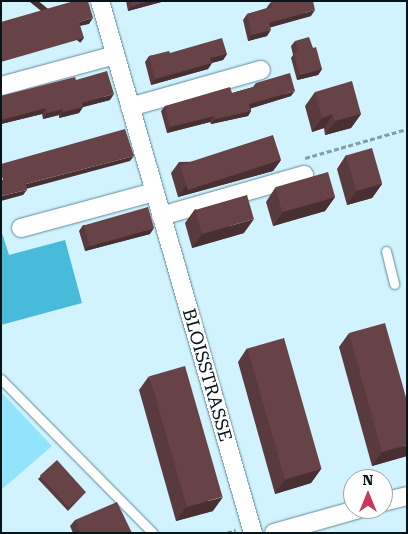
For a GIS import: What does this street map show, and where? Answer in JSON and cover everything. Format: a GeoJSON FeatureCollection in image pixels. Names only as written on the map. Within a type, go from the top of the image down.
{"type":"FeatureCollection","features":[{"type":"Feature","properties":{"kind":"street","name":"BLOISSTRASSE"},"geometry":{"type":"LineString","coordinates":[[100,1],[253,533]]}},
{"type":"Feature","properties":{"kind":"street"},"geometry":{"type":"LineString","coordinates":[[1,86],[115,55]]}},
{"type":"Feature","properties":{"kind":"street"},"geometry":{"type":"LineString","coordinates":[[130,107],[261,70]]}},
{"type":"Feature","properties":{"kind":"street"},"geometry":{"type":"LineString","coordinates":[[161,216],[304,175]]}},
{"type":"Feature","properties":{"kind":"street"},"geometry":{"type":"LineString","coordinates":[[21,228],[154,192]]}},
{"type":"Feature","properties":{"kind":"street"},"geometry":{"type":"LineString","coordinates":[[393,500],[407,496]]}},
{"type":"Feature","properties":{"kind":"street"},"geometry":{"type":"LineString","coordinates":[[274,533],[343,514]]}},
{"type":"Feature","properties":{"kind":"lane"},"geometry":{"type":"LineString","coordinates":[[386,251],[394,284]]}},
{"type":"Feature","properties":{"kind":"lane"},"geometry":{"type":"LineString","coordinates":[[1,379],[153,533]]}},
{"type":"Feature","properties":{"kind":"path"},"geometry":{"type":"LineString","coordinates":[[304,175],[300,160],[407,130]]}},
{"type":"Feature","properties":{"kind":"shaded area"},"geometry":{"type":"Polygon","coordinates":[[[1,230],[9,255],[65,240],[82,303],[1,325],[1,230]]]}},
{"type":"Feature","properties":{"kind":"shaded area"},"geometry":{"type":"Polygon","coordinates":[[[1,392],[52,446],[1,490],[1,392]]]}},
{"type":"Feature","properties":{"kind":"building"},"geometry":{"type":"Polygon","coordinates":[[[74,1],[88,1],[93,18],[79,22],[84,38],[1,62],[1,22],[74,1]]]}},
{"type":"Feature","properties":{"kind":"building"},"geometry":{"type":"Polygon","coordinates":[[[131,1],[148,1],[132,6],[131,1]]]}},
{"type":"Feature","properties":{"kind":"building"},"geometry":{"type":"Polygon","coordinates":[[[272,1],[313,1],[315,10],[269,23],[271,30],[252,35],[247,14],[272,7],[272,1]]]}},
{"type":"Feature","properties":{"kind":"building"},"geometry":{"type":"Polygon","coordinates":[[[309,37],[313,48],[316,47],[322,69],[300,75],[294,53],[298,52],[295,41],[309,37]]]}},
{"type":"Feature","properties":{"kind":"building"},"geometry":{"type":"Polygon","coordinates":[[[222,38],[227,54],[210,58],[212,63],[155,79],[149,56],[169,51],[170,53],[222,38]]]}},
{"type":"Feature","properties":{"kind":"building"},"geometry":{"type":"Polygon","coordinates":[[[107,71],[114,94],[82,103],[83,107],[63,112],[63,109],[47,113],[46,108],[1,120],[1,96],[75,77],[76,80],[107,71]]]}},
{"type":"Feature","properties":{"kind":"building"},"geometry":{"type":"Polygon","coordinates":[[[290,73],[295,91],[249,104],[251,111],[215,119],[214,116],[170,127],[165,106],[230,87],[232,93],[257,86],[256,83],[290,73]]]}},
{"type":"Feature","properties":{"kind":"building"},"geometry":{"type":"Polygon","coordinates":[[[352,81],[361,114],[335,121],[333,114],[322,118],[315,92],[352,81]]]}},
{"type":"Feature","properties":{"kind":"building"},"geometry":{"type":"Polygon","coordinates":[[[125,129],[134,156],[26,184],[27,190],[1,196],[1,180],[3,180],[1,164],[125,129]]]}},
{"type":"Feature","properties":{"kind":"building"},"geometry":{"type":"Polygon","coordinates":[[[273,135],[281,160],[188,190],[180,165],[273,135]]]}},
{"type":"Feature","properties":{"kind":"building"},"geometry":{"type":"Polygon","coordinates":[[[372,148],[382,184],[356,191],[346,155],[372,148]]]}},
{"type":"Feature","properties":{"kind":"building"},"geometry":{"type":"Polygon","coordinates":[[[328,172],[335,197],[282,212],[275,187],[328,172]]]}},
{"type":"Feature","properties":{"kind":"building"},"geometry":{"type":"Polygon","coordinates":[[[247,195],[254,219],[202,234],[195,210],[247,195]]]}},
{"type":"Feature","properties":{"kind":"building"},"geometry":{"type":"Polygon","coordinates":[[[148,207],[154,228],[90,247],[84,225],[148,207]]]}},
{"type":"Feature","properties":{"kind":"building"},"geometry":{"type":"Polygon","coordinates":[[[385,323],[407,401],[407,445],[382,452],[349,333],[385,323]]]}},
{"type":"Feature","properties":{"kind":"building"},"geometry":{"type":"Polygon","coordinates":[[[284,338],[321,469],[285,479],[247,348],[284,338]]]}},
{"type":"Feature","properties":{"kind":"building"},"geometry":{"type":"Polygon","coordinates":[[[185,366],[222,497],[187,507],[149,376],[185,366]]]}},
{"type":"Feature","properties":{"kind":"building"},"geometry":{"type":"Polygon","coordinates":[[[57,460],[86,492],[69,507],[40,475],[57,460]]]}},
{"type":"Feature","properties":{"kind":"building"},"geometry":{"type":"Polygon","coordinates":[[[117,502],[132,533],[80,533],[75,520],[117,502]]]}}]}
